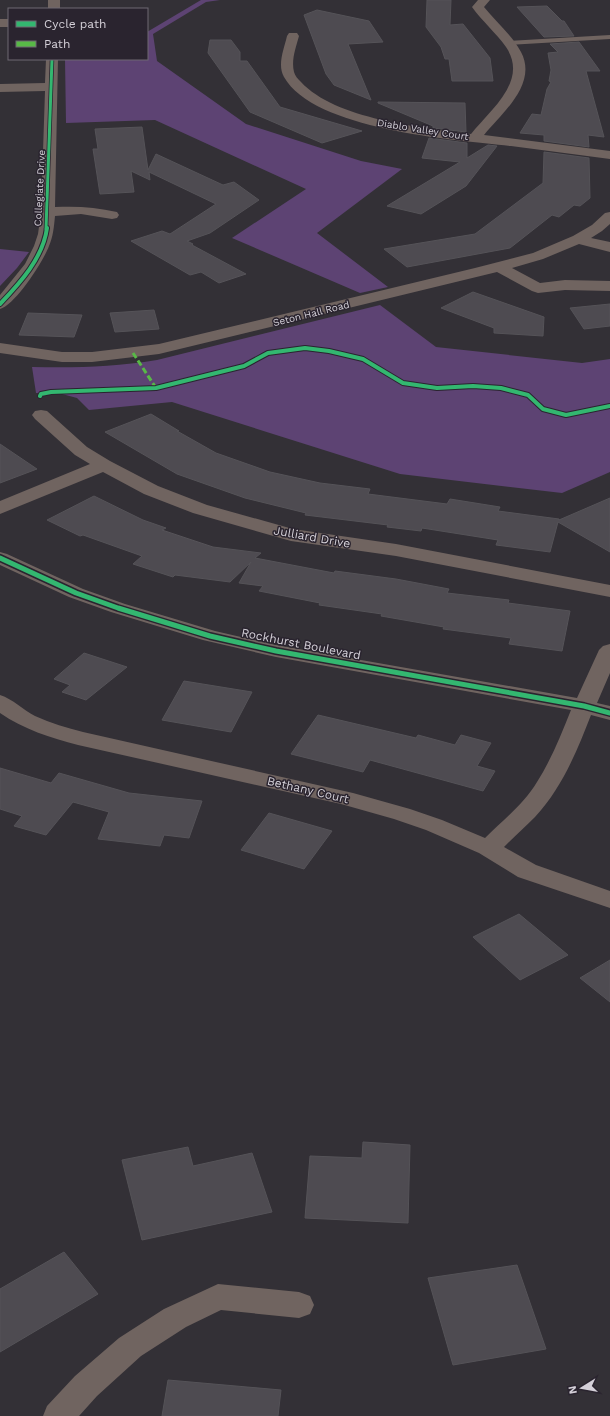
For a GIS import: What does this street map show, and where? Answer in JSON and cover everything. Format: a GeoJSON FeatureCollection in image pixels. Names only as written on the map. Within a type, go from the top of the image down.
{"type":"FeatureCollection","features":[{"type":"Feature","properties":{"kind":"street"},"geometry":{"type":"LineString","coordinates":[[475,137],[514,91],[519,81],[519,63],[514,52],[478,7],[484,0]]}},
{"type":"Feature","properties":{"kind":"street","name":"Diablo Valley Court"},"geometry":{"type":"LineString","coordinates":[[293,36],[287,60],[287,69],[290,77],[306,94],[321,103],[352,115],[392,126],[610,156]]}},
{"type":"Feature","properties":{"kind":"street","name":"Collegiate Drive"},"geometry":{"type":"LineString","coordinates":[[0,304],[26,273],[39,253],[45,235],[48,212],[52,60]]}},
{"type":"Feature","properties":{"kind":"street"},"geometry":{"type":"LineString","coordinates":[[0,88],[51,86]]}},
{"type":"Feature","properties":{"kind":"street"},"geometry":{"type":"LineString","coordinates":[[48,212],[81,210],[112,215]]}},
{"type":"Feature","properties":{"kind":"street","name":"Seton Hall Road"},"geometry":{"type":"LineString","coordinates":[[0,348],[62,357],[92,357],[160,349],[499,267],[538,256],[578,239],[597,228],[610,216]]}},
{"type":"Feature","properties":{"kind":"street"},"geometry":{"type":"LineString","coordinates":[[578,239],[610,248]]}},
{"type":"Feature","properties":{"kind":"street"},"geometry":{"type":"LineString","coordinates":[[499,267],[538,288],[565,285],[610,286]]}},
{"type":"Feature","properties":{"kind":"street","name":"Julliard Drive"},"geometry":{"type":"LineString","coordinates":[[41,414],[81,451],[104,465],[152,490],[200,509],[291,535],[396,550],[610,591]]}},
{"type":"Feature","properties":{"kind":"street"},"geometry":{"type":"LineString","coordinates":[[0,508],[104,465]]}},
{"type":"Feature","properties":{"kind":"street","name":"Rockhurst Boulevard"},"geometry":{"type":"LineString","coordinates":[[0,558],[76,593],[118,608],[210,636],[276,651],[584,706],[610,713]]}},
{"type":"Feature","properties":{"kind":"street"},"geometry":{"type":"LineString","coordinates":[[488,848],[526,811],[548,785],[565,751],[610,650]]}},
{"type":"Feature","properties":{"kind":"street","name":"Bethany Court"},"geometry":{"type":"LineString","coordinates":[[0,702],[10,711],[48,729],[78,738],[352,800],[402,814],[434,825],[488,848],[527,871],[610,900]]}},
{"type":"Feature","properties":{"kind":"street"},"geometry":{"type":"LineString","coordinates":[[59,1416],[86,1386],[130,1347],[174,1318],[218,1297],[299,1305]]}},
{"type":"Feature","properties":{"kind":"lane"},"geometry":{"type":"LineString","coordinates":[[507,43],[610,37]]}},
{"type":"Feature","properties":{"kind":"shaded area"},"geometry":{"type":"Polygon","coordinates":[[[201,0],[220,0],[206,2],[153,34],[157,61],[246,124],[361,161],[402,169],[317,233],[388,287],[360,293],[232,238],[306,189],[155,120],[66,123],[65,60],[148,60],[148,31],[201,0]]]}},
{"type":"Feature","properties":{"kind":"shaded area"},"geometry":{"type":"Polygon","coordinates":[[[0,249],[29,252],[17,268],[0,286],[0,249]]]}},
{"type":"Feature","properties":{"kind":"shaded area"},"geometry":{"type":"Polygon","coordinates":[[[380,305],[436,347],[582,363],[610,359],[610,472],[562,493],[400,474],[172,402],[89,410],[77,398],[62,394],[36,393],[32,367],[94,366],[157,360],[380,305]]]}},
{"type":"Feature","properties":{"kind":"building"},"geometry":{"type":"Polygon","coordinates":[[[427,0],[451,0],[450,25],[463,24],[490,58],[493,81],[452,81],[449,59],[445,59],[441,47],[426,27],[427,0]]]}},
{"type":"Feature","properties":{"kind":"building"},"geometry":{"type":"Polygon","coordinates":[[[547,6],[562,21],[564,21],[574,36],[544,37],[517,7],[547,6]]]}},
{"type":"Feature","properties":{"kind":"building"},"geometry":{"type":"Polygon","coordinates":[[[317,10],[369,21],[383,42],[348,44],[371,100],[334,85],[326,74],[304,15],[317,10]]]}},
{"type":"Feature","properties":{"kind":"building"},"geometry":{"type":"Polygon","coordinates":[[[210,40],[231,40],[240,52],[240,61],[247,61],[280,107],[362,131],[322,143],[250,112],[208,53],[210,40]]]}},
{"type":"Feature","properties":{"kind":"building"},"geometry":{"type":"Polygon","coordinates":[[[579,42],[600,71],[586,71],[604,137],[588,135],[589,147],[544,141],[544,135],[520,133],[532,114],[541,115],[547,89],[551,82],[549,81],[551,70],[548,53],[558,52],[550,44],[579,42]]]}},
{"type":"Feature","properties":{"kind":"building"},"geometry":{"type":"Polygon","coordinates":[[[378,102],[465,103],[466,132],[433,128],[433,126],[378,102]]]}},
{"type":"Feature","properties":{"kind":"building"},"geometry":{"type":"Polygon","coordinates":[[[142,127],[148,170],[156,154],[223,185],[234,182],[259,200],[210,233],[187,241],[246,274],[219,283],[201,272],[190,275],[131,241],[162,231],[170,234],[216,204],[149,172],[150,180],[131,171],[134,192],[100,194],[93,149],[98,149],[95,129],[142,127]]]}},
{"type":"Feature","properties":{"kind":"building"},"geometry":{"type":"Polygon","coordinates":[[[429,138],[467,143],[467,158],[488,145],[497,146],[466,186],[421,214],[387,206],[460,162],[422,158],[429,138]]]}},
{"type":"Feature","properties":{"kind":"building"},"geometry":{"type":"Polygon","coordinates":[[[544,152],[589,158],[590,198],[580,206],[574,205],[559,217],[552,215],[510,248],[407,267],[384,249],[475,234],[543,183],[544,152]]]}},
{"type":"Feature","properties":{"kind":"building"},"geometry":{"type":"Polygon","coordinates":[[[473,292],[544,317],[543,336],[494,333],[494,328],[441,308],[473,292]]]}},
{"type":"Feature","properties":{"kind":"building"},"geometry":{"type":"Polygon","coordinates":[[[610,304],[610,326],[584,329],[570,308],[610,304]]]}},
{"type":"Feature","properties":{"kind":"building"},"geometry":{"type":"Polygon","coordinates":[[[154,310],[159,329],[115,332],[110,313],[154,310]]]}},
{"type":"Feature","properties":{"kind":"building"},"geometry":{"type":"Polygon","coordinates":[[[28,313],[82,315],[74,337],[19,335],[28,313]]]}},
{"type":"Feature","properties":{"kind":"building"},"geometry":{"type":"Polygon","coordinates":[[[151,414],[179,431],[177,431],[216,453],[270,472],[320,483],[370,489],[368,494],[447,504],[450,499],[500,507],[498,511],[559,520],[610,498],[610,552],[558,522],[550,552],[496,545],[498,540],[422,528],[421,531],[387,527],[388,525],[305,515],[306,513],[245,498],[177,474],[105,432],[151,414]]]}},
{"type":"Feature","properties":{"kind":"building"},"geometry":{"type":"Polygon","coordinates":[[[0,444],[37,469],[0,483],[0,444]]]}},
{"type":"Feature","properties":{"kind":"building"},"geometry":{"type":"Polygon","coordinates":[[[94,496],[143,520],[166,528],[162,530],[213,547],[261,553],[255,558],[334,573],[335,571],[396,579],[449,589],[447,593],[509,600],[508,603],[570,611],[562,651],[509,644],[511,638],[443,629],[444,627],[381,616],[382,614],[319,605],[320,603],[259,591],[263,586],[239,583],[251,562],[230,582],[175,575],[173,577],[133,564],[142,556],[83,535],[80,536],[47,520],[94,496]]]}},
{"type":"Feature","properties":{"kind":"building"},"geometry":{"type":"Polygon","coordinates":[[[84,653],[127,667],[86,700],[62,692],[70,685],[54,679],[84,653]]]}},
{"type":"Feature","properties":{"kind":"building"},"geometry":{"type":"Polygon","coordinates":[[[184,681],[252,692],[231,732],[162,720],[184,681]]]}},
{"type":"Feature","properties":{"kind":"building"},"geometry":{"type":"Polygon","coordinates":[[[318,715],[416,738],[418,735],[455,745],[461,735],[491,743],[477,766],[495,771],[483,791],[370,760],[363,772],[291,754],[318,715]]]}},
{"type":"Feature","properties":{"kind":"building"},"geometry":{"type":"Polygon","coordinates":[[[0,768],[51,783],[59,773],[129,793],[202,801],[189,838],[164,835],[160,846],[98,839],[109,812],[73,802],[46,835],[14,826],[22,816],[0,809],[0,768]]]}},
{"type":"Feature","properties":{"kind":"building"},"geometry":{"type":"Polygon","coordinates":[[[269,813],[332,831],[304,869],[241,850],[269,813]]]}},
{"type":"Feature","properties":{"kind":"building"},"geometry":{"type":"Polygon","coordinates":[[[519,914],[568,955],[520,980],[473,937],[519,914]]]}},
{"type":"Feature","properties":{"kind":"building"},"geometry":{"type":"Polygon","coordinates":[[[610,960],[610,1002],[580,978],[610,960]]]}},
{"type":"Feature","properties":{"kind":"building"},"geometry":{"type":"Polygon","coordinates":[[[363,1142],[410,1145],[408,1223],[305,1218],[310,1156],[362,1158],[363,1142]]]}},
{"type":"Feature","properties":{"kind":"building"},"geometry":{"type":"Polygon","coordinates":[[[188,1147],[193,1166],[252,1153],[272,1212],[142,1240],[122,1160],[188,1147]]]}},
{"type":"Feature","properties":{"kind":"building"},"geometry":{"type":"Polygon","coordinates":[[[64,1252],[98,1294],[0,1352],[0,1289],[64,1252]]]}},
{"type":"Feature","properties":{"kind":"building"},"geometry":{"type":"Polygon","coordinates":[[[517,1265],[546,1349],[453,1365],[428,1278],[517,1265]]]}},
{"type":"Feature","properties":{"kind":"building"},"geometry":{"type":"Polygon","coordinates":[[[168,1380],[281,1390],[278,1416],[162,1416],[168,1380]]]}},
{"type":"Feature","properties":{"kind":"marked path"},"geometry":{"type":"LineString","coordinates":[[133,353],[156,388]]}},
{"type":"Feature","properties":{"kind":"cycle path"},"geometry":{"type":"LineString","coordinates":[[0,304],[14,289],[38,255],[46,234],[48,212],[52,60]]}},
{"type":"Feature","properties":{"kind":"cycle path"},"geometry":{"type":"LineString","coordinates":[[40,396],[41,394],[51,392],[156,388],[244,366],[268,353],[305,348],[329,351],[363,359],[403,383],[437,388],[473,386],[501,388],[528,395],[543,409],[566,415],[610,406]]}},
{"type":"Feature","properties":{"kind":"cycle path"},"geometry":{"type":"LineString","coordinates":[[0,558],[76,593],[118,608],[210,636],[276,651],[584,706],[610,713]]}}]}
